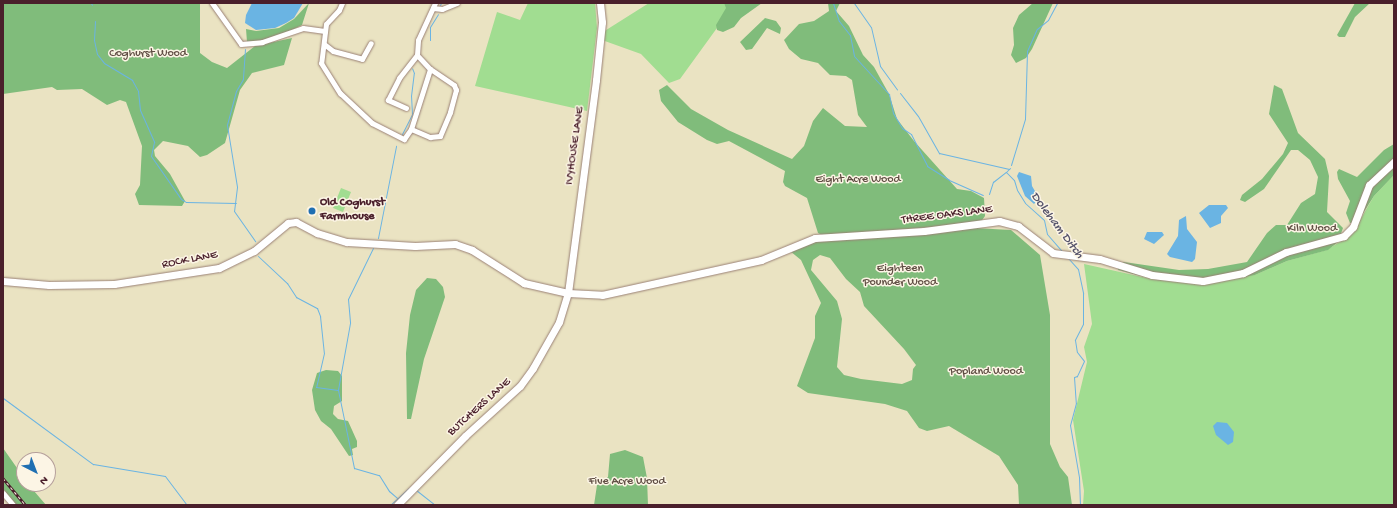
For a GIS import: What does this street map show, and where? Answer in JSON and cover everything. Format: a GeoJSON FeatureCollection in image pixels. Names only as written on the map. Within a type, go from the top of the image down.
{"type":"FeatureCollection","features":[{"type":"Feature","properties":{"kind":"street"},"geometry":{"type":"LineString","coordinates":[[212,3],[241,44],[262,42],[303,28],[325,32]]}},
{"type":"Feature","properties":{"kind":"street"},"geometry":{"type":"LineString","coordinates":[[342,3],[339,10],[328,20],[320,60],[340,93],[372,123],[397,136],[407,138],[411,130],[430,69]]}},
{"type":"Feature","properties":{"kind":"street"},"geometry":{"type":"LineString","coordinates":[[406,108],[388,100],[399,78],[417,55],[419,32],[434,6],[442,9],[457,3]]}},
{"type":"Feature","properties":{"kind":"street","name":"IVYHOUSE LANE"},"geometry":{"type":"LineString","coordinates":[[568,293],[598,67],[602,22],[600,3]]}},
{"type":"Feature","properties":{"kind":"street"},"geometry":{"type":"LineString","coordinates":[[324,44],[333,51],[362,59],[371,43]]}},
{"type":"Feature","properties":{"kind":"street"},"geometry":{"type":"LineString","coordinates":[[411,130],[430,137],[440,136],[450,112],[456,90],[454,84],[430,69],[417,55]]}},
{"type":"Feature","properties":{"kind":"street","name":"THREE OAKS LANE"},"geometry":{"type":"LineString","coordinates":[[568,293],[602,295],[617,293],[661,281],[761,260],[815,238],[924,231],[999,221],[1018,226],[1045,249],[1066,256],[1100,259],[1152,275],[1190,281],[1243,273],[1286,252],[1348,233],[1353,228],[1369,185],[1394,162]]}},
{"type":"Feature","properties":{"kind":"street","name":"ROCK LANE"},"geometry":{"type":"LineString","coordinates":[[3,280],[49,284],[114,284],[219,268],[254,251],[288,223],[296,222],[317,233],[347,242],[415,246],[455,244],[472,250],[524,282],[568,293]]}},
{"type":"Feature","properties":{"kind":"street","name":"BUTCHERS LANE"},"geometry":{"type":"LineString","coordinates":[[397,505],[465,436],[520,386],[533,368],[559,322],[568,293]]}},
{"type":"Feature","properties":{"kind":"street"},"geometry":{"type":"LineString","coordinates":[[3,493],[13,505]]}},
{"type":"Feature","properties":{"kind":"green space","name":"Coghurst Wood"},"geometry":{"type":"Polygon","coordinates":[[[3,3],[200,3],[200,53],[212,62],[227,68],[255,46],[292,38],[284,65],[252,73],[240,90],[225,143],[207,155],[200,157],[188,146],[163,141],[154,150],[155,156],[170,174],[185,201],[182,206],[139,205],[135,194],[140,185],[142,146],[126,102],[120,100],[107,105],[82,89],[57,90],[52,87],[3,94],[3,3]]]}},
{"type":"Feature","properties":{"kind":"green space"},"geometry":{"type":"Polygon","coordinates":[[[309,3],[302,25],[272,40],[247,42],[246,29],[256,31],[279,28],[294,19],[309,3]]]}},
{"type":"Feature","properties":{"kind":"green space"},"geometry":{"type":"Polygon","coordinates":[[[528,3],[595,3],[597,28],[587,111],[475,86],[497,12],[520,20],[528,3]]]}},
{"type":"Feature","properties":{"kind":"green space"},"geometry":{"type":"Polygon","coordinates":[[[649,3],[724,3],[727,8],[717,28],[680,79],[669,83],[641,54],[602,40],[603,32],[649,3]]]}},
{"type":"Feature","properties":{"kind":"green space"},"geometry":{"type":"Polygon","coordinates":[[[724,3],[762,3],[741,18],[734,27],[723,32],[717,30],[716,25],[726,8],[724,3]]]}},
{"type":"Feature","properties":{"kind":"green space","name":"Eight Acre Wood"},"geometry":{"type":"Polygon","coordinates":[[[828,3],[840,3],[836,11],[849,26],[863,55],[874,67],[889,94],[897,119],[914,141],[957,189],[971,191],[984,198],[985,216],[980,223],[824,236],[818,233],[807,198],[785,186],[783,182],[785,171],[729,141],[717,144],[707,140],[678,122],[661,101],[659,90],[667,85],[691,109],[728,130],[792,159],[804,146],[813,121],[823,108],[845,126],[867,127],[858,115],[852,80],[846,76],[830,75],[818,63],[801,59],[789,49],[784,40],[799,24],[814,21],[829,11],[828,3]]]}},
{"type":"Feature","properties":{"kind":"green space"},"geometry":{"type":"Polygon","coordinates":[[[1033,3],[1053,3],[1032,49],[1026,58],[1016,63],[1011,55],[1014,45],[1013,28],[1019,15],[1033,3]]]}},
{"type":"Feature","properties":{"kind":"green space"},"geometry":{"type":"Polygon","coordinates":[[[1355,3],[1370,3],[1355,17],[1345,37],[1339,37],[1337,35],[1355,3]]]}},
{"type":"Feature","properties":{"kind":"green space"},"geometry":{"type":"Polygon","coordinates":[[[765,18],[776,21],[781,28],[780,34],[767,28],[752,49],[746,50],[740,42],[765,18]]]}},
{"type":"Feature","properties":{"kind":"green space","name":"Kiln Wood"},"geometry":{"type":"Polygon","coordinates":[[[1274,85],[1282,89],[1298,133],[1325,159],[1329,176],[1327,212],[1343,228],[1338,242],[1328,250],[1287,261],[1255,275],[1211,283],[1156,280],[1118,270],[1117,266],[1124,262],[1179,270],[1208,269],[1247,262],[1267,233],[1276,225],[1287,225],[1301,203],[1315,194],[1318,177],[1310,160],[1298,150],[1291,150],[1264,189],[1245,202],[1240,200],[1242,195],[1262,179],[1283,154],[1288,143],[1269,114],[1274,85]]]}},
{"type":"Feature","properties":{"kind":"green space"},"geometry":{"type":"Polygon","coordinates":[[[1394,144],[1394,175],[1374,196],[1357,223],[1350,223],[1346,213],[1350,201],[1338,179],[1337,172],[1339,169],[1357,177],[1384,150],[1394,144]]]}},
{"type":"Feature","properties":{"kind":"green space"},"geometry":{"type":"Polygon","coordinates":[[[1394,175],[1394,505],[1083,505],[1084,491],[1073,420],[1087,362],[1084,347],[1092,324],[1084,264],[1156,280],[1255,275],[1287,261],[1327,250],[1352,234],[1374,196],[1394,175]]]}},
{"type":"Feature","properties":{"kind":"green space"},"geometry":{"type":"Polygon","coordinates":[[[341,188],[351,192],[343,212],[333,208],[341,188]]]}},
{"type":"Feature","properties":{"kind":"green space"},"geometry":{"type":"Polygon","coordinates":[[[974,228],[1011,230],[1040,255],[1050,315],[1050,444],[1060,467],[1068,477],[1072,505],[1019,505],[1018,485],[999,456],[949,426],[927,431],[919,428],[907,411],[885,404],[808,393],[797,386],[815,338],[815,316],[821,303],[801,260],[790,251],[815,241],[926,234],[974,228]],[[820,255],[813,260],[811,270],[837,301],[842,319],[837,367],[844,375],[861,379],[902,384],[912,380],[913,369],[916,365],[904,349],[864,306],[860,292],[846,279],[830,258],[820,255]]]}},
{"type":"Feature","properties":{"kind":"green space"},"geometry":{"type":"Polygon","coordinates":[[[427,278],[436,279],[443,287],[445,297],[424,359],[411,419],[407,419],[406,353],[410,315],[416,290],[427,278]]]}},
{"type":"Feature","properties":{"kind":"green space"},"geometry":{"type":"Polygon","coordinates":[[[326,370],[338,371],[342,376],[342,401],[334,406],[333,414],[338,419],[348,421],[357,441],[357,447],[352,449],[353,455],[349,456],[331,429],[321,421],[315,410],[312,390],[317,373],[326,370]]]}},
{"type":"Feature","properties":{"kind":"green space"},"geometry":{"type":"Polygon","coordinates":[[[3,448],[16,467],[16,492],[35,492],[46,505],[16,505],[3,489],[3,448]]]}},
{"type":"Feature","properties":{"kind":"green space","name":"Five Acre Wood"},"geometry":{"type":"Polygon","coordinates":[[[625,450],[643,457],[647,478],[648,505],[594,505],[597,485],[608,477],[610,454],[625,450]]]}},
{"type":"Feature","properties":{"kind":"water"},"geometry":{"type":"Polygon","coordinates":[[[252,3],[303,3],[294,18],[286,23],[275,28],[256,30],[245,23],[246,15],[252,3]]]}},
{"type":"Feature","properties":{"kind":"water"},"geometry":{"type":"Polygon","coordinates":[[[1019,172],[1031,176],[1032,186],[1039,198],[1034,204],[1025,196],[1017,176],[1019,172]]]}},
{"type":"Feature","properties":{"kind":"water"},"geometry":{"type":"Polygon","coordinates":[[[1209,205],[1226,205],[1228,208],[1221,216],[1221,223],[1210,228],[1199,213],[1209,205]]]}},
{"type":"Feature","properties":{"kind":"water"},"geometry":{"type":"Polygon","coordinates":[[[1186,216],[1187,229],[1197,242],[1195,259],[1192,262],[1170,257],[1167,254],[1178,236],[1179,220],[1186,216]]]}},
{"type":"Feature","properties":{"kind":"water"},"geometry":{"type":"Polygon","coordinates":[[[1147,232],[1162,232],[1164,235],[1154,244],[1144,239],[1147,232]]]}},
{"type":"Feature","properties":{"kind":"water"},"geometry":{"type":"Polygon","coordinates":[[[1217,422],[1227,423],[1234,432],[1233,442],[1228,445],[1216,435],[1213,426],[1217,422]]]}},
{"type":"Feature","properties":{"kind":"waterway"},"geometry":{"type":"LineString","coordinates":[[833,3],[839,21],[850,35],[854,56],[889,94],[893,113],[902,128],[911,134],[927,166],[949,180],[983,195]]}},
{"type":"Feature","properties":{"kind":"waterway"},"geometry":{"type":"LineString","coordinates":[[854,3],[871,27],[880,66],[897,89]]}},
{"type":"Feature","properties":{"kind":"waterway"},"geometry":{"type":"LineString","coordinates":[[1011,165],[1025,119],[1027,51],[1037,29],[1048,20],[1057,3]]}},
{"type":"Feature","properties":{"kind":"waterway"},"geometry":{"type":"LineString","coordinates":[[430,40],[430,27],[438,14]]}},
{"type":"Feature","properties":{"kind":"waterway"},"geometry":{"type":"LineString","coordinates":[[95,21],[94,40],[97,54],[104,63],[132,80],[138,91],[140,110],[154,142],[151,156],[181,199],[186,202],[236,203]]}},
{"type":"Feature","properties":{"kind":"waterway"},"geometry":{"type":"LineString","coordinates":[[245,49],[243,79],[236,91],[227,125],[237,187],[234,211],[255,241]]}},
{"type":"Feature","properties":{"kind":"waterway"},"geometry":{"type":"LineString","coordinates":[[402,134],[412,114],[411,96],[414,73],[412,68]]}},
{"type":"Feature","properties":{"kind":"waterway"},"geometry":{"type":"LineString","coordinates":[[900,93],[918,116],[939,153],[1009,169]]}},
{"type":"Feature","properties":{"kind":"waterway"},"geometry":{"type":"LineString","coordinates":[[378,238],[396,146]]}},
{"type":"Feature","properties":{"kind":"waterway","name":"Doleham Ditch"},"geometry":{"type":"LineString","coordinates":[[1010,168],[1006,172],[1014,180],[1017,190],[1025,203],[1044,220],[1047,234],[1062,251]]}},
{"type":"Feature","properties":{"kind":"waterway"},"geometry":{"type":"LineString","coordinates":[[989,194],[993,182],[1006,172]]}},
{"type":"Feature","properties":{"kind":"waterway"},"geometry":{"type":"LineString","coordinates":[[373,248],[348,299],[350,323],[338,390],[354,468],[379,475],[389,491],[397,498]]}},
{"type":"Feature","properties":{"kind":"waterway"},"geometry":{"type":"LineString","coordinates":[[258,256],[287,283],[296,297],[317,308],[320,316],[324,353],[316,387],[338,390]]}},
{"type":"Feature","properties":{"kind":"waterway","name":"Doleham Ditch"},"geometry":{"type":"LineString","coordinates":[[1068,258],[1078,269],[1083,293],[1083,324],[1075,340],[1077,352],[1084,361],[1077,376],[1074,377],[1076,403],[1070,425],[1079,477],[1080,505]]}},
{"type":"Feature","properties":{"kind":"waterway"},"geometry":{"type":"LineString","coordinates":[[3,398],[93,464],[165,476],[187,505]]}},
{"type":"Feature","properties":{"kind":"waterway"},"geometry":{"type":"LineString","coordinates":[[390,505],[409,488]]}},
{"type":"Feature","properties":{"kind":"waterway"},"geometry":{"type":"LineString","coordinates":[[416,490],[435,505]]}},
{"type":"Feature","properties":{"kind":"railway"},"geometry":{"type":"LineString","coordinates":[[3,478],[26,505]]}},
{"type":"Feature","properties":{"kind":"place","name":"Old Coghurst Farmhouse"},"geometry":{"type":"Point","coordinates":[312,211]}},
{"type":"Feature","properties":{"kind":"park label","name":"Eighteen Pounder Wood"},"geometry":{"type":"Point","coordinates":[900,277]}},
{"type":"Feature","properties":{"kind":"park label","name":"Popland Wood"},"geometry":{"type":"Point","coordinates":[986,373]}}]}
